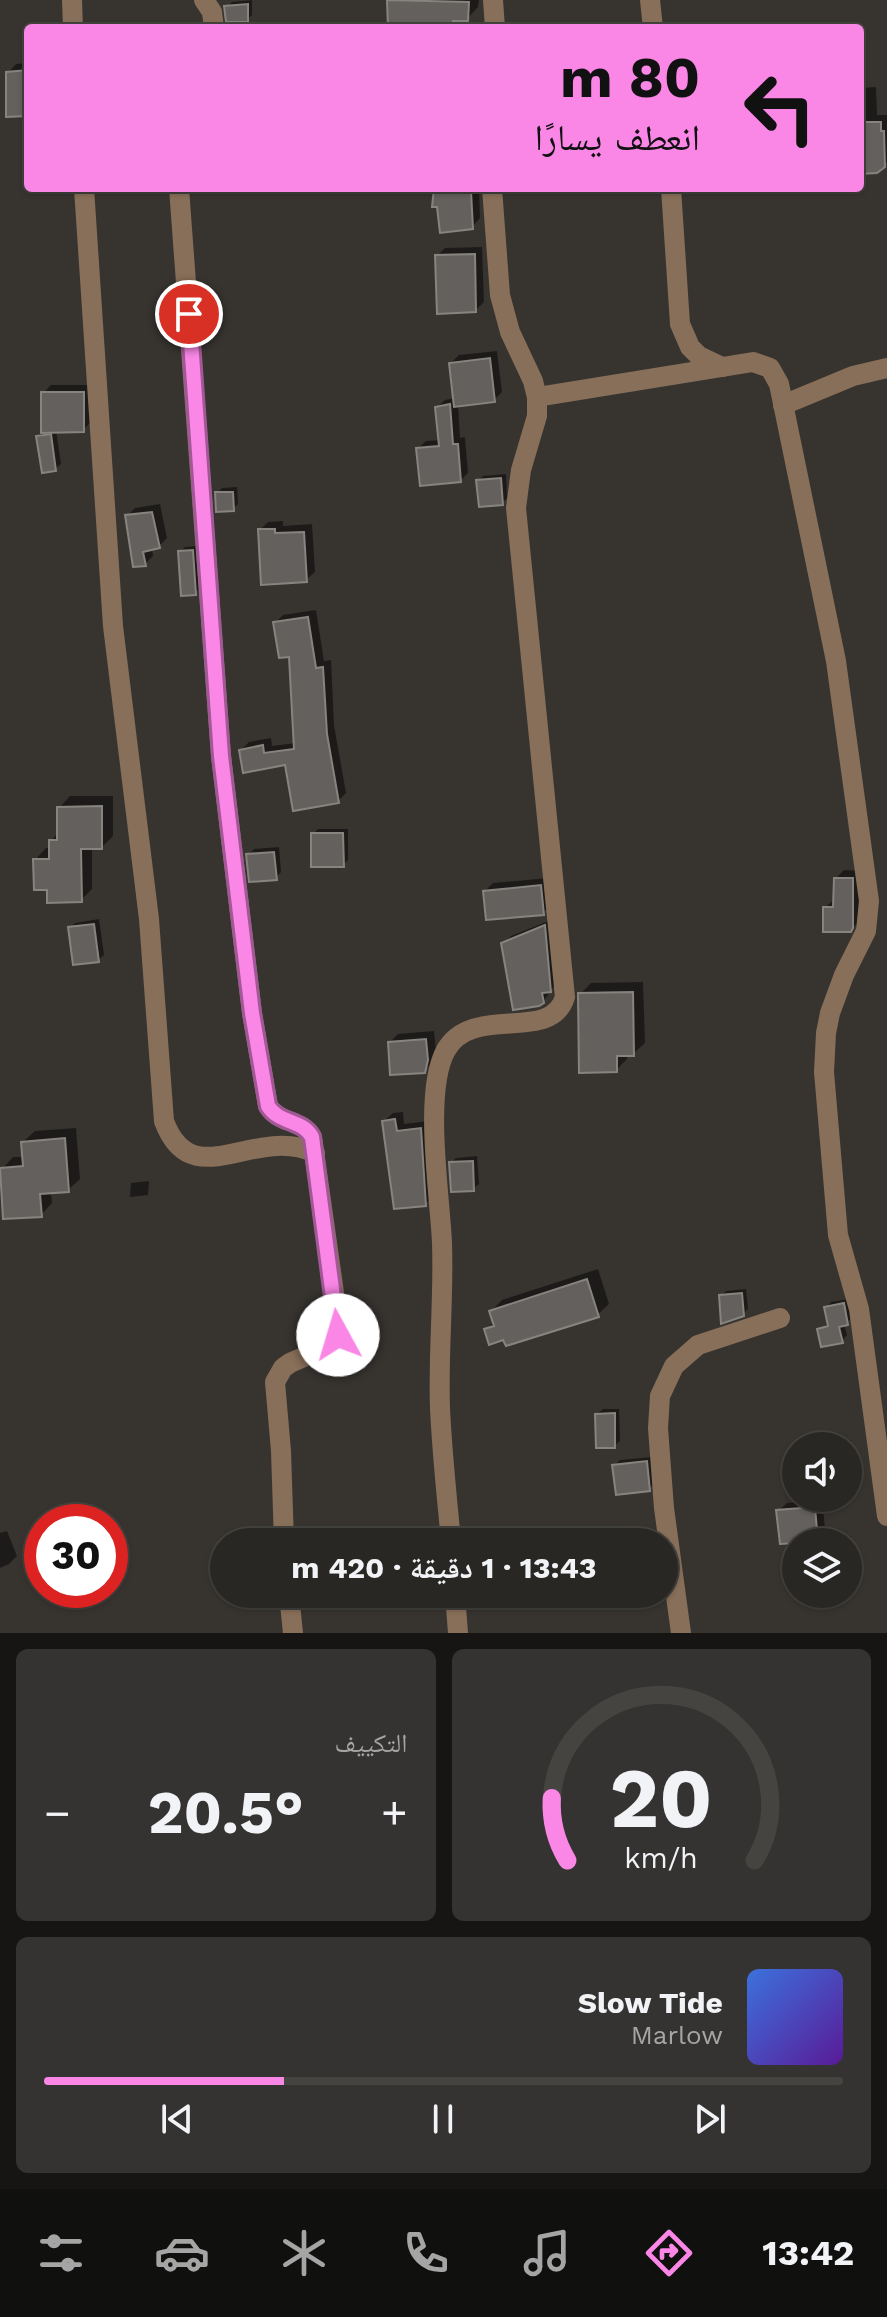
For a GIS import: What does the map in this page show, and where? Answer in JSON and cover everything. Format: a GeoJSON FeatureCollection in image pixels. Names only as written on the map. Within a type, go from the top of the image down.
{"type":"FeatureCollection","features":[{"type":"Feature","properties":{"kind":"street"},"geometry":{"type":"LineString","coordinates":[[72,0],[73,24]]}},
{"type":"Feature","properties":{"kind":"street"},"geometry":{"type":"LineString","coordinates":[[204,0],[212,12],[214,24]]}},
{"type":"Feature","properties":{"kind":"street"},"geometry":{"type":"LineString","coordinates":[[493,0],[495,24]]}},
{"type":"Feature","properties":{"kind":"street"},"geometry":{"type":"LineString","coordinates":[[650,0],[653,24]]}},
{"type":"Feature","properties":{"kind":"street"},"geometry":{"type":"LineString","coordinates":[[84,192],[111,613],[149,919],[164,1121],[176,1146],[199,1157],[277,1144],[295,1145],[315,1153]]}},
{"type":"Feature","properties":{"kind":"street"},"geometry":{"type":"LineString","coordinates":[[179,192],[221,756],[252,1013],[268,1106],[276,1116],[306,1128],[312,1137],[339,1328],[331,1345],[290,1363],[275,1382],[284,1528]]}},
{"type":"Feature","properties":{"kind":"street"},"geometry":{"type":"LineString","coordinates":[[450,1528],[440,1407],[442,1244],[435,1148],[435,1105],[441,1062],[452,1041],[471,1027],[548,1018],[559,1010],[565,997],[516,508],[521,470],[537,416],[537,397],[533,381],[510,332],[500,295],[492,192]]}},
{"type":"Feature","properties":{"kind":"street"},"geometry":{"type":"LineString","coordinates":[[671,192],[680,324],[690,347],[699,356],[722,367]]}},
{"type":"Feature","properties":{"kind":"street"},"geometry":{"type":"LineString","coordinates":[[537,397],[753,362],[770,368],[779,384],[836,661],[869,901],[866,931],[840,984],[830,1013],[824,1072],[838,1235],[859,1309],[887,1516]]}},
{"type":"Feature","properties":{"kind":"street"},"geometry":{"type":"LineString","coordinates":[[783,405],[853,376],[887,368]]}},
{"type":"Feature","properties":{"kind":"street"},"geometry":{"type":"LineString","coordinates":[[681,1633],[664,1508],[658,1428],[660,1396],[674,1366],[698,1345],[780,1318]]}},
{"type":"Feature","properties":{"kind":"street"},"geometry":{"type":"LineString","coordinates":[[290,1608],[293,1633]]}},
{"type":"Feature","properties":{"kind":"street"},"geometry":{"type":"LineString","coordinates":[[456,1608],[458,1633]]}},
{"type":"Feature","properties":{"kind":"building"},"geometry":{"type":"Polygon","coordinates":[[[387,0],[469,2],[468,21],[453,21],[453,24],[388,24],[387,0]]]}},
{"type":"Feature","properties":{"kind":"building"},"geometry":{"type":"Polygon","coordinates":[[[248,4],[248,22],[226,22],[224,6],[248,4]]]}},
{"type":"Feature","properties":{"kind":"building"},"geometry":{"type":"Polygon","coordinates":[[[24,70],[24,116],[6,117],[6,72],[24,70]]]}},
{"type":"Feature","properties":{"kind":"building"},"geometry":{"type":"Polygon","coordinates":[[[864,122],[881,122],[881,131],[884,131],[885,167],[877,173],[864,174],[864,122]]]}},
{"type":"Feature","properties":{"kind":"building"},"geometry":{"type":"Polygon","coordinates":[[[434,192],[471,192],[473,229],[440,233],[437,207],[432,207],[434,192]]]}},
{"type":"Feature","properties":{"kind":"building"},"geometry":{"type":"Polygon","coordinates":[[[475,254],[476,312],[437,314],[435,255],[475,254]]]}},
{"type":"Feature","properties":{"kind":"building"},"geometry":{"type":"Polygon","coordinates":[[[490,358],[495,402],[454,407],[449,363],[490,358]]]}},
{"type":"Feature","properties":{"kind":"building"},"geometry":{"type":"Polygon","coordinates":[[[41,392],[84,392],[84,432],[41,433],[41,392]]]}},
{"type":"Feature","properties":{"kind":"building"},"geometry":{"type":"Polygon","coordinates":[[[450,404],[453,444],[458,444],[461,482],[420,486],[416,448],[439,446],[435,407],[450,404]]]}},
{"type":"Feature","properties":{"kind":"building"},"geometry":{"type":"Polygon","coordinates":[[[51,434],[56,471],[42,473],[36,436],[51,434]]]}},
{"type":"Feature","properties":{"kind":"building"},"geometry":{"type":"Polygon","coordinates":[[[501,478],[503,505],[479,507],[476,480],[501,478]]]}},
{"type":"Feature","properties":{"kind":"building"},"geometry":{"type":"Polygon","coordinates":[[[215,492],[233,492],[234,511],[216,512],[215,492]]]}},
{"type":"Feature","properties":{"kind":"building"},"geometry":{"type":"Polygon","coordinates":[[[152,512],[160,548],[143,552],[146,566],[133,567],[125,515],[152,512]]]}},
{"type":"Feature","properties":{"kind":"building"},"geometry":{"type":"Polygon","coordinates":[[[258,529],[275,529],[275,533],[304,532],[307,582],[261,585],[258,529]]]}},
{"type":"Feature","properties":{"kind":"building"},"geometry":{"type":"Polygon","coordinates":[[[193,550],[196,595],[181,596],[178,551],[193,550]]]}},
{"type":"Feature","properties":{"kind":"building"},"geometry":{"type":"Polygon","coordinates":[[[308,617],[316,668],[323,667],[327,734],[339,803],[293,811],[285,765],[243,773],[239,750],[263,745],[264,753],[294,749],[289,657],[279,658],[273,622],[308,617]]]}},
{"type":"Feature","properties":{"kind":"building"},"geometry":{"type":"Polygon","coordinates":[[[102,806],[102,849],[81,849],[82,902],[47,903],[47,890],[34,890],[33,859],[49,859],[49,840],[57,840],[57,807],[102,806]]]}},
{"type":"Feature","properties":{"kind":"building"},"geometry":{"type":"Polygon","coordinates":[[[311,833],[343,833],[344,867],[311,867],[311,833]]]}},
{"type":"Feature","properties":{"kind":"building"},"geometry":{"type":"Polygon","coordinates":[[[274,852],[277,880],[249,882],[246,854],[274,852]]]}},
{"type":"Feature","properties":{"kind":"building"},"geometry":{"type":"Polygon","coordinates":[[[834,878],[853,878],[851,932],[823,932],[823,907],[833,907],[834,878]]]}},
{"type":"Feature","properties":{"kind":"building"},"geometry":{"type":"Polygon","coordinates":[[[541,885],[544,915],[486,920],[483,891],[541,885]]]}},
{"type":"Feature","properties":{"kind":"building"},"geometry":{"type":"Polygon","coordinates":[[[94,924],[99,962],[73,965],[68,927],[94,924]]]}},
{"type":"Feature","properties":{"kind":"building"},"geometry":{"type":"Polygon","coordinates":[[[545,925],[551,992],[542,993],[544,1003],[539,1006],[513,1010],[501,943],[545,925]]]}},
{"type":"Feature","properties":{"kind":"building"},"geometry":{"type":"Polygon","coordinates":[[[633,992],[634,1056],[617,1056],[617,1072],[579,1073],[578,993],[633,992]]]}},
{"type":"Feature","properties":{"kind":"building"},"geometry":{"type":"Polygon","coordinates":[[[426,1039],[428,1060],[425,1073],[390,1075],[388,1042],[426,1039]]]}},
{"type":"Feature","properties":{"kind":"building"},"geometry":{"type":"Polygon","coordinates":[[[395,1119],[397,1131],[421,1128],[426,1206],[394,1209],[382,1121],[395,1119]]]}},
{"type":"Feature","properties":{"kind":"building"},"geometry":{"type":"Polygon","coordinates":[[[65,1138],[69,1192],[40,1194],[42,1217],[3,1219],[0,1168],[23,1166],[21,1142],[65,1138]]]}},
{"type":"Feature","properties":{"kind":"building"},"geometry":{"type":"Polygon","coordinates":[[[473,1161],[474,1191],[451,1192],[449,1162],[473,1161]]]}},
{"type":"Feature","properties":{"kind":"building"},"geometry":{"type":"Polygon","coordinates":[[[587,1279],[599,1317],[506,1346],[503,1340],[489,1345],[484,1329],[494,1326],[489,1311],[587,1279]]]}},
{"type":"Feature","properties":{"kind":"building"},"geometry":{"type":"Polygon","coordinates":[[[742,1293],[744,1316],[721,1324],[719,1295],[742,1293]]]}},
{"type":"Feature","properties":{"kind":"building"},"geometry":{"type":"Polygon","coordinates":[[[844,1303],[848,1325],[839,1327],[843,1343],[821,1347],[817,1329],[828,1326],[824,1307],[844,1303]]]}},
{"type":"Feature","properties":{"kind":"building"},"geometry":{"type":"Polygon","coordinates":[[[615,1413],[615,1448],[596,1448],[595,1414],[615,1413]]]}},
{"type":"Feature","properties":{"kind":"building"},"geometry":{"type":"Polygon","coordinates":[[[647,1461],[650,1491],[616,1495],[612,1465],[647,1461]]]}},
{"type":"Feature","properties":{"kind":"building"},"geometry":{"type":"Polygon","coordinates":[[[776,1510],[815,1512],[817,1528],[782,1528],[780,1544],[776,1510]]]}},
{"type":"Feature","properties":{"kind":"route"},"geometry":{"type":"LineString","coordinates":[[189,314],[221,756],[252,1013],[265,1100],[276,1116],[301,1125],[312,1137],[338,1335]]}}]}
